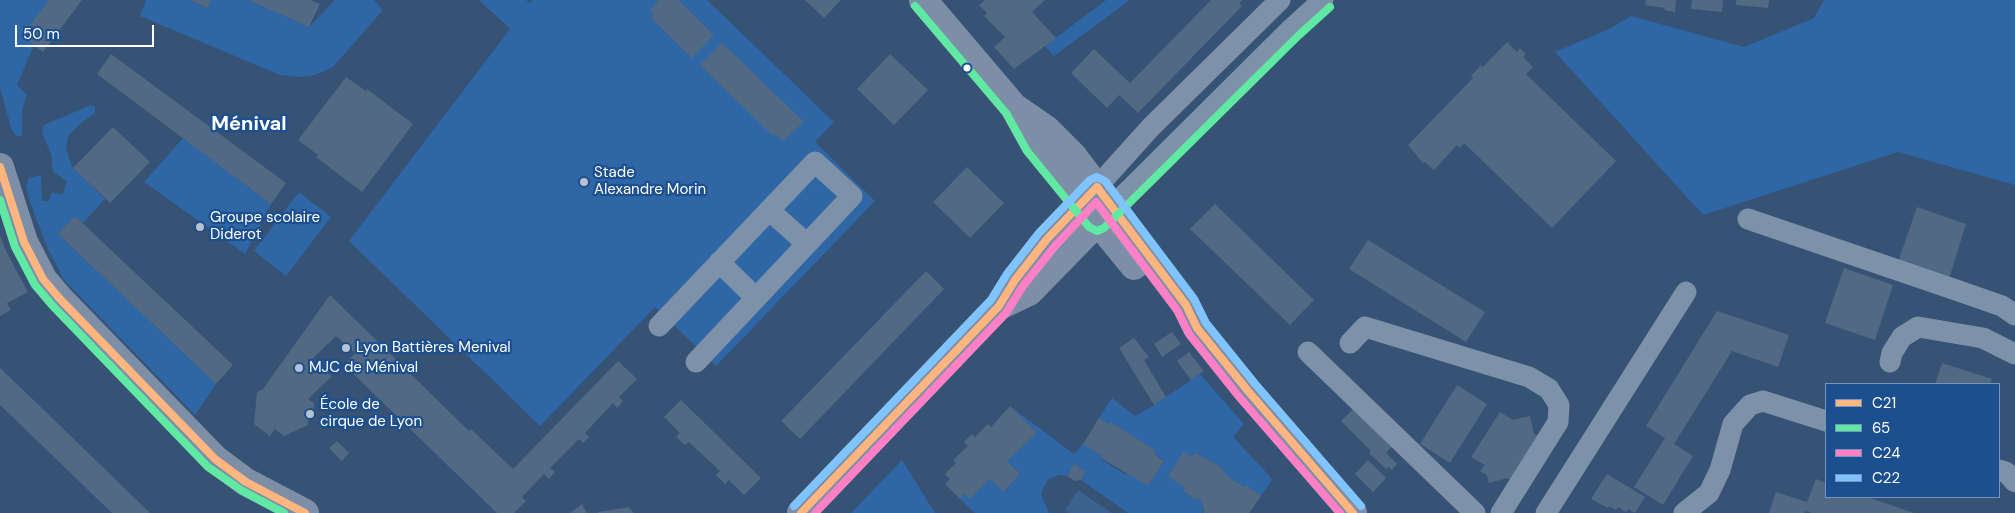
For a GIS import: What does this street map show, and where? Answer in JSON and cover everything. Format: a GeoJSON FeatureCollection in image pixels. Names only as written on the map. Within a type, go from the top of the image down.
{"type":"FeatureCollection","features":[{"type":"Feature","properties":{"kind":"main road"},"geometry":{"type":"LineString","coordinates":[[923,0],[1014,107],[1046,129],[1073,156],[1097,204],[1130,262],[1176,315],[1197,328]]}},
{"type":"Feature","properties":{"kind":"main road"},"geometry":{"type":"LineString","coordinates":[[0,167],[24,242],[43,279],[215,459],[258,489],[305,513]]}},
{"type":"Feature","properties":{"kind":"main road"},"geometry":{"type":"LineString","coordinates":[[999,306],[1029,292],[1045,276],[1097,204]]}},
{"type":"Feature","properties":{"kind":"main road"},"geometry":{"type":"LineString","coordinates":[[801,513],[999,306],[1026,266],[1097,204]]}},
{"type":"Feature","properties":{"kind":"main road"},"geometry":{"type":"LineString","coordinates":[[1097,204],[1186,305],[1197,328],[1254,398],[1353,513]]}},
{"type":"Feature","properties":{"kind":"main road"},"geometry":{"type":"LineString","coordinates":[[1045,276],[1082,255],[1108,253],[1130,262]]}},
{"type":"Feature","properties":{"kind":"street"},"geometry":{"type":"LineString","coordinates":[[1097,204],[1151,127],[1280,0]]}},
{"type":"Feature","properties":{"kind":"street"},"geometry":{"type":"LineString","coordinates":[[1097,204],[1323,0]]}},
{"type":"Feature","properties":{"kind":"street"},"geometry":{"type":"LineString","coordinates":[[659,326],[815,162],[852,196],[696,362]]}},
{"type":"Feature","properties":{"kind":"street"},"geometry":{"type":"LineString","coordinates":[[769,210],[807,244]]}},
{"type":"Feature","properties":{"kind":"street"},"geometry":{"type":"LineString","coordinates":[[1748,219],[2002,306],[2015,315]]}},
{"type":"Feature","properties":{"kind":"street"},"geometry":{"type":"LineString","coordinates":[[719,262],[756,298]]}},
{"type":"Feature","properties":{"kind":"street"},"geometry":{"type":"LineString","coordinates":[[1546,513],[1686,292]]}},
{"type":"Feature","properties":{"kind":"street"},"geometry":{"type":"LineString","coordinates":[[1350,343],[1365,327],[1529,377],[1549,389],[1559,405],[1558,422],[1501,513]]}},
{"type":"Feature","properties":{"kind":"street"},"geometry":{"type":"LineString","coordinates":[[1890,362],[1892,353],[1902,337],[1918,327],[1983,338],[2015,354]]}},
{"type":"Feature","properties":{"kind":"street"},"geometry":{"type":"LineString","coordinates":[[1308,352],[1475,513]]}},
{"type":"Feature","properties":{"kind":"street"},"geometry":{"type":"LineString","coordinates":[[1684,513],[1709,493],[1720,470],[1733,424],[1750,405],[1763,401],[1825,421]]}},
{"type":"Feature","properties":{"kind":"street"},"geometry":{"type":"LineString","coordinates":[[2000,465],[2009,464],[2015,459]]}},
{"type":"Feature","properties":{"kind":"street"},"geometry":{"type":"LineString","coordinates":[[2000,470],[2006,472],[2015,482]]}},
{"type":"Feature","properties":{"kind":"shaded area"},"geometry":{"type":"Polygon","coordinates":[[[0,0],[49,0],[22,36],[34,45],[17,85],[27,95],[22,109],[22,136],[17,136],[12,131],[0,88],[0,0]]]}},
{"type":"Feature","properties":{"kind":"shaded area"},"geometry":{"type":"Polygon","coordinates":[[[146,0],[189,0],[207,8],[211,0],[248,0],[309,27],[335,0],[374,0],[383,10],[333,67],[315,75],[298,77],[280,75],[140,16],[146,0]]]}},
{"type":"Feature","properties":{"kind":"shaded area","name":"Stade Alexandre Morin"},"geometry":{"type":"Polygon","coordinates":[[[479,0],[526,0],[530,3],[533,0],[707,0],[834,122],[815,142],[875,201],[716,366],[655,307],[540,426],[349,241],[510,29],[479,0]]]}},
{"type":"Feature","properties":{"kind":"shaded area"},"geometry":{"type":"Polygon","coordinates":[[[1106,0],[1130,0],[1054,56],[1045,46],[1106,0]]]}},
{"type":"Feature","properties":{"kind":"shaded area"},"geometry":{"type":"Polygon","coordinates":[[[1824,0],[2015,0],[2015,185],[1898,152],[1703,215],[1555,52],[1609,29],[1631,16],[1744,47],[1814,18],[1824,0]]]}},
{"type":"Feature","properties":{"kind":"shaded area"},"geometry":{"type":"Polygon","coordinates":[[[91,105],[95,107],[95,113],[68,136],[66,150],[73,168],[105,199],[83,223],[75,216],[58,234],[216,384],[195,415],[64,280],[48,249],[31,205],[26,186],[29,178],[41,175],[42,201],[48,201],[52,192],[62,195],[67,181],[53,172],[51,154],[42,133],[44,125],[91,105]]]}},
{"type":"Feature","properties":{"kind":"shaded area"},"geometry":{"type":"Polygon","coordinates":[[[183,138],[271,204],[245,254],[144,182],[183,138]]]}},
{"type":"Feature","properties":{"kind":"shaded area"},"geometry":{"type":"Polygon","coordinates":[[[299,192],[331,217],[286,276],[254,251],[299,192]]]}},
{"type":"Feature","properties":{"kind":"shaded area"},"geometry":{"type":"Polygon","coordinates":[[[1200,374],[1244,424],[1233,437],[1272,480],[1261,496],[1234,481],[1223,472],[1224,470],[1206,458],[1196,453],[1190,456],[1184,452],[1168,476],[1185,488],[1183,491],[1196,500],[1197,498],[1202,501],[1203,513],[1128,513],[1081,480],[1086,472],[1074,464],[1067,476],[1060,475],[1048,479],[1041,494],[1049,513],[975,513],[960,499],[965,494],[970,499],[990,479],[1003,492],[1020,474],[1007,461],[1037,433],[1010,406],[1074,454],[1083,444],[1102,456],[1101,459],[1148,486],[1164,460],[1154,454],[1156,451],[1111,422],[1109,424],[1099,418],[1112,398],[1135,416],[1200,374]]]}},
{"type":"Feature","properties":{"kind":"shaded area"},"geometry":{"type":"Polygon","coordinates":[[[902,460],[935,513],[851,513],[902,460]]]}},
{"type":"Feature","properties":{"kind":"shaded area"},"geometry":{"type":"Polygon","coordinates":[[[1078,490],[1112,513],[1069,513],[1065,510],[1078,490]]]}},
{"type":"Feature","properties":{"kind":"building"},"geometry":{"type":"Polygon","coordinates":[[[49,0],[82,0],[43,52],[22,36],[49,0]]]}},
{"type":"Feature","properties":{"kind":"building"},"geometry":{"type":"Polygon","coordinates":[[[189,0],[211,0],[208,8],[189,0]]]}},
{"type":"Feature","properties":{"kind":"building"},"geometry":{"type":"Polygon","coordinates":[[[248,0],[310,0],[320,4],[309,27],[248,0]]]}},
{"type":"Feature","properties":{"kind":"building"},"geometry":{"type":"Polygon","coordinates":[[[659,0],[678,0],[714,35],[692,58],[651,18],[654,15],[649,10],[659,0]]]}},
{"type":"Feature","properties":{"kind":"building"},"geometry":{"type":"Polygon","coordinates":[[[805,0],[841,0],[824,18],[805,0]]]}},
{"type":"Feature","properties":{"kind":"building"},"geometry":{"type":"Polygon","coordinates":[[[985,0],[1045,0],[1032,12],[1056,38],[1014,69],[994,47],[1005,37],[984,16],[987,13],[979,5],[985,0]]]}},
{"type":"Feature","properties":{"kind":"building"},"geometry":{"type":"Polygon","coordinates":[[[1211,0],[1242,0],[1239,3],[1242,6],[1138,113],[1119,95],[1107,108],[1071,73],[1094,49],[1130,83],[1211,0]]]}},
{"type":"Feature","properties":{"kind":"building"},"geometry":{"type":"Polygon","coordinates":[[[1646,0],[1676,0],[1675,12],[1664,10],[1665,8],[1645,5],[1646,0]]]}},
{"type":"Feature","properties":{"kind":"building"},"geometry":{"type":"Polygon","coordinates":[[[1692,0],[1723,0],[1722,12],[1691,9],[1692,0]]]}},
{"type":"Feature","properties":{"kind":"building"},"geometry":{"type":"Polygon","coordinates":[[[1736,0],[1769,0],[1768,8],[1736,5],[1736,0]]]}},
{"type":"Feature","properties":{"kind":"building"},"geometry":{"type":"Polygon","coordinates":[[[1507,42],[1517,52],[1520,48],[1526,54],[1523,57],[1533,67],[1526,74],[1616,161],[1552,228],[1464,143],[1460,148],[1457,145],[1434,170],[1425,162],[1423,163],[1408,145],[1473,78],[1471,76],[1481,65],[1483,67],[1507,42]]]}},
{"type":"Feature","properties":{"kind":"building"},"geometry":{"type":"Polygon","coordinates":[[[722,43],[804,122],[783,141],[775,134],[773,136],[700,65],[722,43]]]}},
{"type":"Feature","properties":{"kind":"building"},"geometry":{"type":"Polygon","coordinates":[[[111,54],[286,183],[271,204],[97,74],[111,54]]]}},
{"type":"Feature","properties":{"kind":"building"},"geometry":{"type":"Polygon","coordinates":[[[890,54],[928,90],[894,125],[857,89],[890,54]]]}},
{"type":"Feature","properties":{"kind":"building"},"geometry":{"type":"Polygon","coordinates":[[[346,77],[366,91],[367,89],[413,124],[362,192],[316,157],[318,155],[298,140],[346,77]]]}},
{"type":"Feature","properties":{"kind":"building"},"geometry":{"type":"Polygon","coordinates":[[[113,127],[150,162],[110,203],[73,168],[113,127]]]}},
{"type":"Feature","properties":{"kind":"building"},"geometry":{"type":"Polygon","coordinates":[[[967,167],[1004,203],[970,238],[933,202],[967,167]]]}},
{"type":"Feature","properties":{"kind":"building"},"geometry":{"type":"Polygon","coordinates":[[[1215,204],[1314,300],[1290,325],[1190,229],[1215,204]]]}},
{"type":"Feature","properties":{"kind":"building"},"geometry":{"type":"Polygon","coordinates":[[[1917,207],[1966,224],[1949,279],[1898,262],[1917,207]]]}},
{"type":"Feature","properties":{"kind":"building"},"geometry":{"type":"Polygon","coordinates":[[[75,216],[233,365],[216,384],[58,234],[75,216]]]}},
{"type":"Feature","properties":{"kind":"building"},"geometry":{"type":"Polygon","coordinates":[[[0,236],[28,292],[7,303],[11,310],[0,316],[0,236]]]}},
{"type":"Feature","properties":{"kind":"building"},"geometry":{"type":"Polygon","coordinates":[[[1368,240],[1485,312],[1466,342],[1349,269],[1368,240]]]}},
{"type":"Feature","properties":{"kind":"building"},"geometry":{"type":"Polygon","coordinates":[[[1844,268],[1893,285],[1875,340],[1825,323],[1844,268]]]}},
{"type":"Feature","properties":{"kind":"building"},"geometry":{"type":"Polygon","coordinates":[[[926,271],[944,289],[800,439],[781,421],[926,271]]]}},
{"type":"Feature","properties":{"kind":"building"},"geometry":{"type":"Polygon","coordinates":[[[330,295],[469,431],[471,429],[513,469],[618,361],[637,379],[619,397],[623,401],[617,408],[613,403],[585,433],[589,437],[583,443],[579,439],[550,468],[555,472],[549,479],[544,474],[522,497],[526,501],[514,513],[497,513],[344,365],[355,353],[336,336],[310,361],[332,376],[308,399],[314,403],[313,418],[308,420],[308,425],[284,436],[275,429],[270,436],[254,424],[257,392],[263,389],[330,295]]]}},
{"type":"Feature","properties":{"kind":"building"},"geometry":{"type":"Polygon","coordinates":[[[1717,311],[1789,335],[1778,367],[1732,351],[1674,444],[1693,456],[1663,505],[1634,487],[1665,438],[1646,426],[1717,311]]]}},
{"type":"Feature","properties":{"kind":"building"},"geometry":{"type":"Polygon","coordinates":[[[1172,332],[1181,344],[1162,357],[1154,344],[1172,332]]]}},
{"type":"Feature","properties":{"kind":"building"},"geometry":{"type":"Polygon","coordinates":[[[1134,338],[1149,357],[1144,360],[1166,397],[1154,405],[1119,348],[1134,338]]]}},
{"type":"Feature","properties":{"kind":"building"},"geometry":{"type":"Polygon","coordinates":[[[1189,352],[1204,371],[1191,380],[1177,361],[1189,352]]]}},
{"type":"Feature","properties":{"kind":"building"},"geometry":{"type":"Polygon","coordinates":[[[1942,363],[1992,379],[1990,383],[1935,383],[1942,363]]]}},
{"type":"Feature","properties":{"kind":"building"},"geometry":{"type":"Polygon","coordinates":[[[0,368],[150,513],[112,513],[0,405],[0,368]]]}},
{"type":"Feature","properties":{"kind":"building"},"geometry":{"type":"Polygon","coordinates":[[[1457,385],[1487,404],[1450,463],[1420,444],[1457,385]]]}},
{"type":"Feature","properties":{"kind":"building"},"geometry":{"type":"Polygon","coordinates":[[[681,400],[761,478],[744,495],[729,480],[725,484],[716,475],[720,471],[689,442],[685,445],[676,437],[680,433],[664,417],[681,400]]]}},
{"type":"Feature","properties":{"kind":"building"},"geometry":{"type":"Polygon","coordinates":[[[1010,406],[1037,433],[1007,461],[1020,474],[1003,492],[990,479],[970,499],[965,494],[960,499],[945,484],[950,479],[945,474],[956,463],[953,460],[968,446],[964,442],[972,434],[975,437],[988,424],[991,427],[1010,406]]]}},
{"type":"Feature","properties":{"kind":"building"},"geometry":{"type":"Polygon","coordinates":[[[1356,406],[1395,443],[1386,453],[1397,464],[1392,470],[1388,467],[1386,469],[1369,453],[1371,451],[1341,421],[1356,406]]]}},
{"type":"Feature","properties":{"kind":"building"},"geometry":{"type":"Polygon","coordinates":[[[1500,412],[1513,420],[1530,416],[1534,434],[1541,438],[1513,482],[1507,478],[1489,483],[1487,475],[1480,471],[1485,465],[1471,457],[1500,412]]]}},
{"type":"Feature","properties":{"kind":"building"},"geometry":{"type":"Polygon","coordinates":[[[1099,418],[1109,424],[1111,422],[1156,451],[1154,454],[1164,461],[1148,486],[1101,458],[1102,456],[1083,444],[1099,418]]]}},
{"type":"Feature","properties":{"kind":"building"},"geometry":{"type":"Polygon","coordinates":[[[337,441],[349,453],[342,461],[329,448],[337,441]]]}},
{"type":"Feature","properties":{"kind":"building"},"geometry":{"type":"Polygon","coordinates":[[[1184,451],[1190,456],[1196,453],[1206,458],[1224,470],[1223,472],[1234,481],[1245,487],[1246,485],[1261,496],[1249,513],[1204,513],[1202,501],[1197,498],[1196,500],[1183,491],[1185,488],[1168,476],[1184,451]]]}},
{"type":"Feature","properties":{"kind":"building"},"geometry":{"type":"Polygon","coordinates":[[[1368,460],[1386,478],[1373,492],[1355,474],[1368,460]]]}},
{"type":"Feature","properties":{"kind":"building"},"geometry":{"type":"Polygon","coordinates":[[[1074,464],[1086,472],[1081,480],[1075,481],[1067,476],[1074,464]]]}},
{"type":"Feature","properties":{"kind":"building"},"geometry":{"type":"Polygon","coordinates":[[[1607,474],[1645,497],[1635,513],[1628,509],[1626,512],[1618,507],[1616,510],[1609,506],[1608,508],[1591,499],[1607,474]]]}},
{"type":"Feature","properties":{"kind":"building"},"geometry":{"type":"Polygon","coordinates":[[[1816,479],[1825,483],[1825,498],[1870,498],[1914,513],[1812,513],[1805,511],[1804,513],[1769,513],[1776,492],[1807,502],[1816,479]]]}},
{"type":"Feature","properties":{"kind":"building"},"geometry":{"type":"Polygon","coordinates":[[[582,504],[587,513],[570,513],[582,504]]]}},
{"type":"Feature","properties":{"kind":"building"},"geometry":{"type":"Polygon","coordinates":[[[629,507],[634,513],[598,513],[598,512],[629,507]]]}},
{"type":"Feature","properties":{"kind":"transit line","name":"65"},"geometry":{"type":"LineString","coordinates":[[915,6],[1006,113],[1027,151],[1089,227],[1097,231],[1104,228],[1298,36],[1330,7]]}},
{"type":"Feature","properties":{"kind":"transit line","name":"C21"},"geometry":{"type":"LineString","coordinates":[[0,167],[24,242],[43,279],[60,299],[215,459],[246,482],[305,513]]}},
{"type":"Feature","properties":{"kind":"transit line","name":"C22"},"geometry":{"type":"LineString","coordinates":[[794,506],[991,300],[1007,274],[1039,233],[1090,180],[1097,177],[1105,181],[1194,299],[1206,323],[1256,385],[1361,506]]}},
{"type":"Feature","properties":{"kind":"transit line","name":"C21"},"geometry":{"type":"LineString","coordinates":[[801,513],[999,306],[1015,280],[1047,239],[1097,187],[1186,305],[1197,328],[1248,391],[1353,513]]}},
{"type":"Feature","properties":{"kind":"transit line","name":"65"},"geometry":{"type":"LineString","coordinates":[[0,200],[15,247],[35,285],[52,305],[208,467],[241,490],[284,513]]}},
{"type":"Feature","properties":{"kind":"transit line","name":"C24"},"geometry":{"type":"LineString","coordinates":[[815,513],[1006,313],[1023,286],[1055,246],[1096,202],[1177,310],[1189,334],[1240,398],[1340,513]]}},
{"type":"Feature","properties":{"kind":"place","name":"Stade Alexandre Morin"},"geometry":{"type":"Point","coordinates":[584,182]}},
{"type":"Feature","properties":{"kind":"place","name":"Groupe scolaire Diderot"},"geometry":{"type":"Point","coordinates":[200,227]}},
{"type":"Feature","properties":{"kind":"place","name":"Lyon Battières Menival"},"geometry":{"type":"Point","coordinates":[346,348]}},
{"type":"Feature","properties":{"kind":"place","name":"MJC de Ménival"},"geometry":{"type":"Point","coordinates":[299,368]}},
{"type":"Feature","properties":{"kind":"place","name":"École de cirque de Lyon"},"geometry":{"type":"Point","coordinates":[310,414]}},
{"type":"Feature","properties":{"kind":"district","name":"Ménival"},"geometry":{"type":"Point","coordinates":[249,125]}}]}
